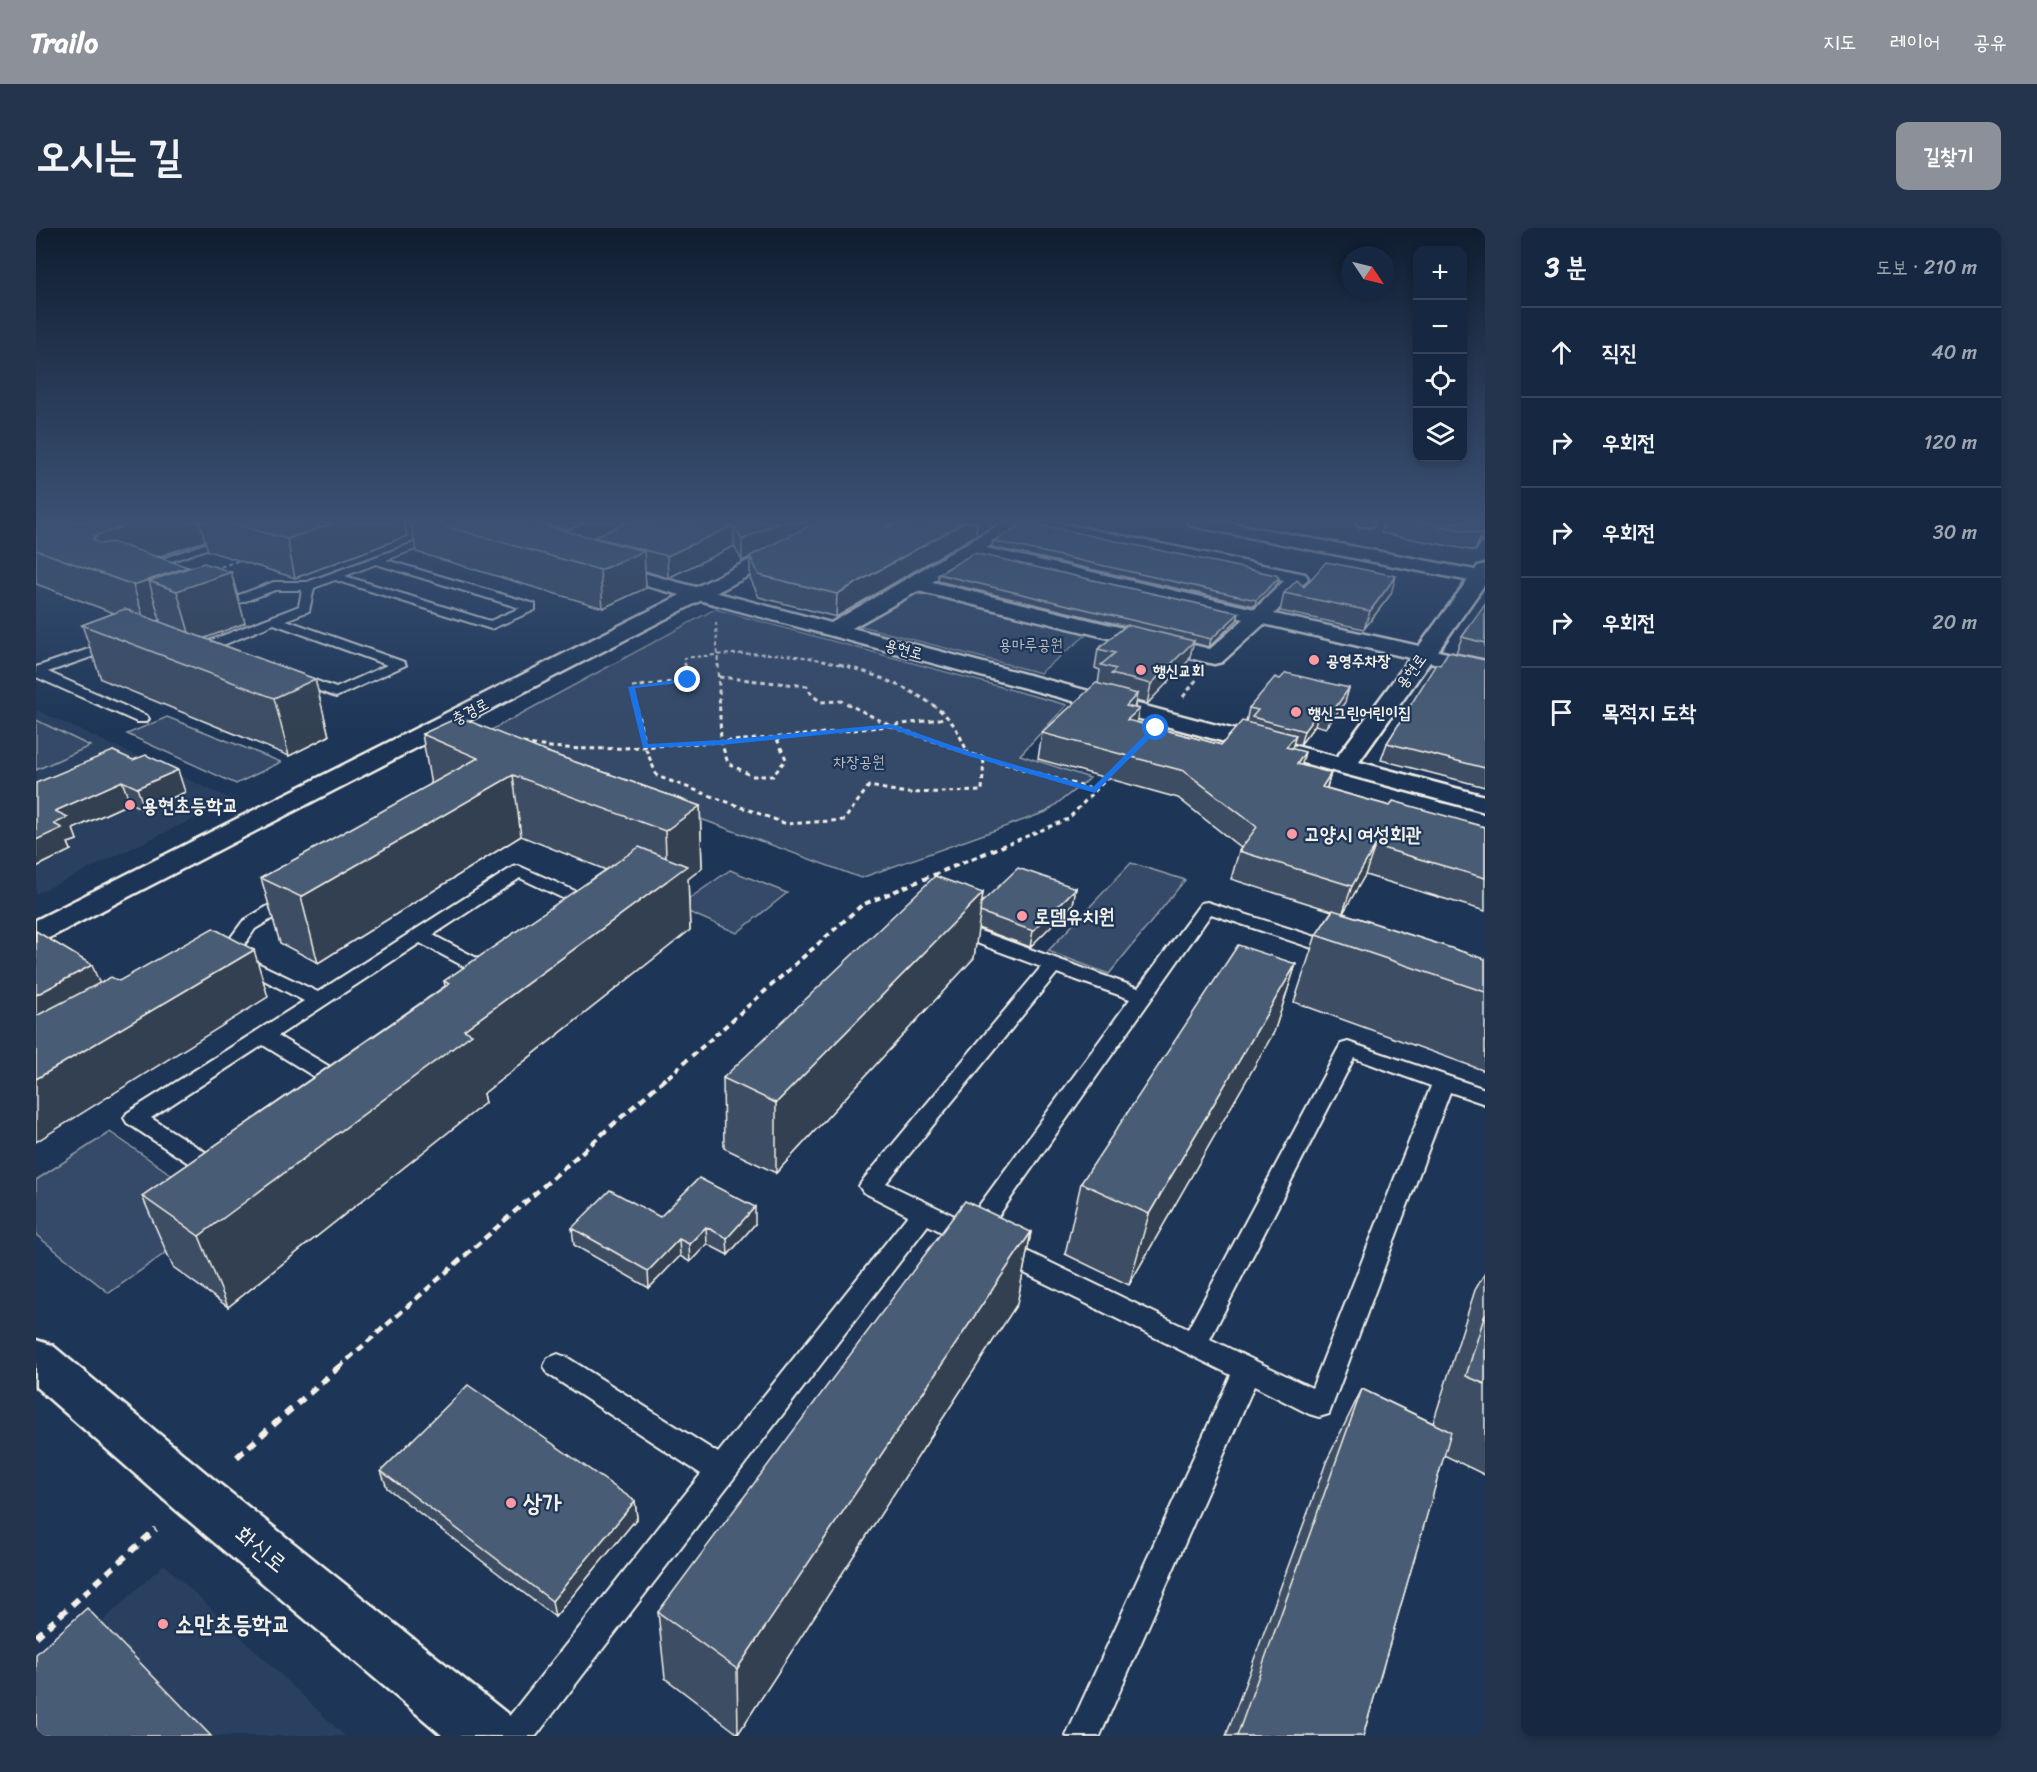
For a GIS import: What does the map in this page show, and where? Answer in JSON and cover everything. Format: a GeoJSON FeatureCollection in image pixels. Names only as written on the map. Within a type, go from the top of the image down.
{"type":"FeatureCollection","features":[{"type":"Feature","properties":{"kind":"street","name":"용현로"},"geometry":{"type":"LineString","coordinates":[[692,592],[1485,804]]}},
{"type":"Feature","properties":{"kind":"street","name":"충경로"},"geometry":{"type":"LineString","coordinates":[[36,932],[701,592]]}},
{"type":"Feature","properties":{"kind":"street"},"geometry":{"type":"LineString","coordinates":[[834,630],[900,592]]}},
{"type":"Feature","properties":{"kind":"street"},"geometry":{"type":"LineString","coordinates":[[949,592],[1214,657],[1284,592]]}},
{"type":"Feature","properties":{"kind":"street"},"geometry":{"type":"LineString","coordinates":[[1155,592],[1485,668]]}},
{"type":"Feature","properties":{"kind":"street","name":"용현로"},"geometry":{"type":"LineString","coordinates":[[1343,766],[1470,592]]}},
{"type":"Feature","properties":{"kind":"street","name":"화신로"},"geometry":{"type":"LineString","coordinates":[[36,1359],[194,1494],[489,1736]]}},
{"type":"Feature","properties":{"kind":"lane"},"geometry":{"type":"LineString","coordinates":[[198,614],[257,592]]}},
{"type":"Feature","properties":{"kind":"lane"},"geometry":{"type":"LineString","coordinates":[[232,653],[211,645],[305,608],[307,592]]}},
{"type":"Feature","properties":{"kind":"lane"},"geometry":{"type":"LineString","coordinates":[[386,592],[492,626],[531,608],[479,592]]}},
{"type":"Feature","properties":{"kind":"lane"},"geometry":{"type":"LineString","coordinates":[[274,620],[399,665],[336,693],[284,673]]}},
{"type":"Feature","properties":{"kind":"lane"},"geometry":{"type":"LineString","coordinates":[[123,641],[36,672],[142,719]]}},
{"type":"Feature","properties":{"kind":"lane"},"geometry":{"type":"LineString","coordinates":[[239,1146],[210,1166],[135,1118],[519,871],[585,902],[566,916]]}},
{"type":"Feature","properties":{"kind":"lane"},"geometry":{"type":"LineString","coordinates":[[207,968],[227,956],[249,925],[308,890]]}},
{"type":"Feature","properties":{"kind":"lane"},"geometry":{"type":"LineString","coordinates":[[971,1235],[1207,907],[1352,955]]}},
{"type":"Feature","properties":{"kind":"lane"},"geometry":{"type":"LineString","coordinates":[[962,931],[1143,997]]}},
{"type":"Feature","properties":{"kind":"lane"},"geometry":{"type":"LineString","coordinates":[[419,936],[487,971]]}},
{"type":"Feature","properties":{"kind":"lane"},"geometry":{"type":"LineString","coordinates":[[227,956],[319,1000]]}},
{"type":"Feature","properties":{"kind":"lane"},"geometry":{"type":"LineString","coordinates":[[468,984],[507,957]]}},
{"type":"Feature","properties":{"kind":"lane"},"geometry":{"type":"LineString","coordinates":[[1053,965],[870,1186],[1320,1405],[1443,1082]]}},
{"type":"Feature","properties":{"kind":"lane"},"geometry":{"type":"LineString","coordinates":[[263,1036],[334,1079]]}},
{"type":"Feature","properties":{"kind":"lane"},"geometry":{"type":"LineString","coordinates":[[1194,1344],[1348,1049],[1485,1097]]}},
{"type":"Feature","properties":{"kind":"lane"},"geometry":{"type":"LineString","coordinates":[[315,1092],[353,1065]]}},
{"type":"Feature","properties":{"kind":"lane"},"geometry":{"type":"LineString","coordinates":[[515,1736],[924,1212]]}},
{"type":"Feature","properties":{"kind":"lane"},"geometry":{"type":"LineString","coordinates":[[558,1366],[721,1471]]}},
{"type":"Feature","properties":{"kind":"lane"},"geometry":{"type":"LineString","coordinates":[[1083,1736],[1246,1370]]}},
{"type":"Feature","properties":{"kind":"path"},"geometry":{"type":"LineString","coordinates":[[716,620],[721,742],[728,763],[753,776],[773,776],[786,759],[776,737]]}},
{"type":"Feature","properties":{"kind":"path"},"geometry":{"type":"LineString","coordinates":[[968,753],[947,717],[908,690],[843,664],[765,653],[718,653],[684,658],[688,680],[632,687],[645,747],[657,777],[787,824],[844,819],[869,786],[907,794],[982,791],[984,758]]}},
{"type":"Feature","properties":{"kind":"path"},"geometry":{"type":"LineString","coordinates":[[1179,702],[1214,657]]}},
{"type":"Feature","properties":{"kind":"path"},"geometry":{"type":"LineString","coordinates":[[718,677],[807,686],[820,702],[842,700],[891,726],[968,753],[1095,790]]}},
{"type":"Feature","properties":{"kind":"path"},"geometry":{"type":"LineString","coordinates":[[515,741],[547,749],[645,747],[891,726],[947,717]]}},
{"type":"Feature","properties":{"kind":"path"},"geometry":{"type":"LineString","coordinates":[[237,1457],[862,905],[1068,819],[1118,767]]}},
{"type":"Feature","properties":{"kind":"path"},"geometry":{"type":"LineString","coordinates":[[36,1637],[156,1529]]}},
{"type":"Feature","properties":{"kind":"shaded area","name":"용현초등학교"},"geometry":{"type":"Polygon","coordinates":[[[36,710],[233,800],[36,894],[36,710]]]}},
{"type":"Feature","properties":{"kind":"shaded area","name":"소만초등학교"},"geometry":{"type":"Polygon","coordinates":[[[164,1564],[345,1736],[36,1736],[36,1683],[164,1564]]]}},
{"type":"Feature","properties":{"kind":"green space","name":"용마루공원"},"geometry":{"type":"Polygon","coordinates":[[[910,594],[951,596],[1091,631],[1040,673],[857,625],[910,594]]]}},
{"type":"Feature","properties":{"kind":"green space","name":"차장공원"},"geometry":{"type":"Polygon","coordinates":[[[715,609],[1067,705],[1020,755],[1090,778],[1046,812],[861,878],[478,737],[715,609]]]}},
{"type":"Feature","properties":{"kind":"green space"},"geometry":{"type":"Polygon","coordinates":[[[167,717],[281,762],[236,784],[127,734],[167,717]]]}},
{"type":"Feature","properties":{"kind":"green space"},"geometry":{"type":"Polygon","coordinates":[[[36,720],[90,746],[36,770],[36,720]]]}},
{"type":"Feature","properties":{"kind":"green space"},"geometry":{"type":"Polygon","coordinates":[[[1131,863],[1185,880],[1109,974],[1048,951],[1131,863]]]}},
{"type":"Feature","properties":{"kind":"green space"},"geometry":{"type":"Polygon","coordinates":[[[730,870],[787,893],[737,933],[677,907],[730,870]]]}},
{"type":"Feature","properties":{"kind":"green space"},"geometry":{"type":"Polygon","coordinates":[[[110,1132],[202,1196],[182,1241],[109,1293],[36,1235],[36,1180],[110,1132]]]}},
{"type":"Feature","properties":{"kind":"building"},"geometry":{"type":"Polygon","coordinates":[[[1015,592],[1148,592],[1239,613],[1211,639],[1015,592]]]}},
{"type":"Feature","properties":{"kind":"building"},"geometry":{"type":"Polygon","coordinates":[[[1222,592],[1264,592],[1256,600],[1222,592]]]}},
{"type":"Feature","properties":{"kind":"building"},"geometry":{"type":"Polygon","coordinates":[[[1285,592],[1384,592],[1370,611],[1285,592]]]}},
{"type":"Feature","properties":{"kind":"building"},"geometry":{"type":"Polygon","coordinates":[[[1485,604],[1485,643],[1462,637],[1485,604]]]}},
{"type":"Feature","properties":{"kind":"building"},"geometry":{"type":"Polygon","coordinates":[[[125,609],[315,679],[274,698],[82,625],[125,609]]]}},
{"type":"Feature","properties":{"kind":"building"},"geometry":{"type":"Polygon","coordinates":[[[1127,625],[1194,641],[1151,684],[1111,674],[1116,669],[1101,665],[1115,653],[1098,649],[1127,625]]]}},
{"type":"Feature","properties":{"kind":"building"},"geometry":{"type":"Polygon","coordinates":[[[1448,652],[1485,660],[1485,768],[1387,743],[1436,664],[1440,665],[1448,652]]]}},
{"type":"Feature","properties":{"kind":"building","name":"행신그린어린이집"},"geometry":{"type":"Polygon","coordinates":[[[1286,673],[1349,688],[1331,714],[1319,711],[1304,731],[1252,717],[1258,710],[1249,708],[1275,677],[1280,679],[1286,673]]]}},
{"type":"Feature","properties":{"kind":"building"},"geometry":{"type":"Polygon","coordinates":[[[1096,683],[1137,694],[1126,706],[1139,709],[1127,720],[1221,745],[1242,721],[1296,735],[1286,747],[1305,752],[1297,764],[1331,773],[1322,787],[1390,806],[1393,801],[1485,827],[1485,878],[1375,846],[1352,886],[1239,851],[1257,827],[1184,771],[1042,733],[1096,683]]]}},
{"type":"Feature","properties":{"kind":"building"},"geometry":{"type":"Polygon","coordinates":[[[459,717],[544,751],[700,806],[665,831],[513,775],[301,897],[261,878],[478,758],[422,734],[459,717]]]}},
{"type":"Feature","properties":{"kind":"building"},"geometry":{"type":"Polygon","coordinates":[[[113,751],[133,760],[146,755],[178,770],[137,788],[122,781],[55,811],[68,817],[54,824],[62,828],[36,840],[36,783],[113,751]]]}},
{"type":"Feature","properties":{"kind":"building"},"geometry":{"type":"Polygon","coordinates":[[[639,847],[687,866],[464,1030],[472,1034],[199,1236],[142,1196],[449,984],[444,981],[639,847]]]}},
{"type":"Feature","properties":{"kind":"building"},"geometry":{"type":"Polygon","coordinates":[[[1018,868],[1076,888],[1033,931],[980,912],[981,903],[1018,868]]]}},
{"type":"Feature","properties":{"kind":"building"},"geometry":{"type":"Polygon","coordinates":[[[935,876],[983,893],[776,1103],[723,1078],[935,876]]]}},
{"type":"Feature","properties":{"kind":"building"},"geometry":{"type":"Polygon","coordinates":[[[1333,910],[1485,959],[1485,992],[1316,935],[1333,910]]]}},
{"type":"Feature","properties":{"kind":"building"},"geometry":{"type":"Polygon","coordinates":[[[213,928],[254,950],[36,1079],[36,1016],[111,977],[119,981],[213,928]]]}},
{"type":"Feature","properties":{"kind":"building"},"geometry":{"type":"Polygon","coordinates":[[[36,931],[92,965],[36,995],[36,931]]]}},
{"type":"Feature","properties":{"kind":"building"},"geometry":{"type":"Polygon","coordinates":[[[1238,945],[1296,964],[1149,1214],[1081,1183],[1238,945]]]}},
{"type":"Feature","properties":{"kind":"building"},"geometry":{"type":"Polygon","coordinates":[[[699,1178],[755,1207],[727,1238],[706,1227],[689,1244],[679,1239],[648,1271],[572,1228],[610,1190],[660,1217],[699,1178]]]}},
{"type":"Feature","properties":{"kind":"building"},"geometry":{"type":"Polygon","coordinates":[[[965,1201],[1031,1232],[737,1669],[658,1612],[965,1201]]]}},
{"type":"Feature","properties":{"kind":"building"},"geometry":{"type":"Polygon","coordinates":[[[1485,1314],[1485,1384],[1466,1376],[1485,1314]]]}},
{"type":"Feature","properties":{"kind":"building","name":"상가"},"geometry":{"type":"Polygon","coordinates":[[[468,1385],[635,1501],[552,1601],[381,1471],[468,1385]]]}},
{"type":"Feature","properties":{"kind":"building"},"geometry":{"type":"Polygon","coordinates":[[[1362,1389],[1451,1432],[1363,1736],[1237,1736],[1362,1389]]]}},
{"type":"Feature","properties":{"kind":"building"},"geometry":{"type":"Polygon","coordinates":[[[87,1608],[211,1736],[36,1736],[36,1654],[87,1608]]]}},
{"type":"Feature","properties":{"kind":"place","name":"공영주차장"},"geometry":{"type":"Point","coordinates":[1314,660]}},
{"type":"Feature","properties":{"kind":"place","name":"행신교회"},"geometry":{"type":"Point","coordinates":[1141,670]}},
{"type":"Feature","properties":{"kind":"place","name":"행신그린어린이집"},"geometry":{"type":"Point","coordinates":[1296,712]}},
{"type":"Feature","properties":{"kind":"place","name":"용현초등학교"},"geometry":{"type":"Point","coordinates":[130,805]}},
{"type":"Feature","properties":{"kind":"place","name":"고양시 여성회관"},"geometry":{"type":"Point","coordinates":[1292,834]}},
{"type":"Feature","properties":{"kind":"place","name":"로뎀유치원"},"geometry":{"type":"Point","coordinates":[1022,916]}},
{"type":"Feature","properties":{"kind":"place","name":"상가"},"geometry":{"type":"Point","coordinates":[511,1503]}},
{"type":"Feature","properties":{"kind":"place","name":"소만초등학교"},"geometry":{"type":"Point","coordinates":[163,1624]}},
{"type":"Feature","properties":{"kind":"route"},"geometry":{"type":"LineString","coordinates":[[688,680],[632,687],[645,747],[891,726],[968,753],[1095,790],[1156,728]]}}]}
